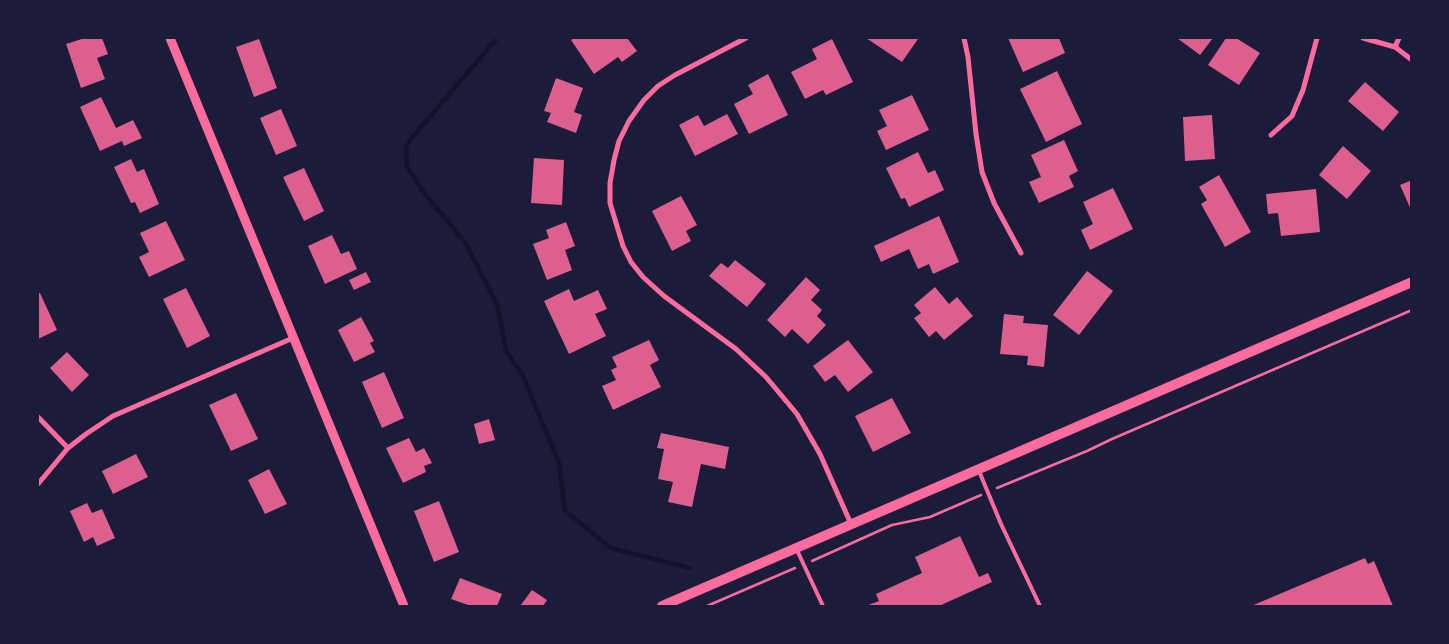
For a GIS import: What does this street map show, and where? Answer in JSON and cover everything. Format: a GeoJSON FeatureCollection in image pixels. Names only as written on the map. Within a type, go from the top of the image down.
{"type":"FeatureCollection","features":[{"type":"Feature","properties":{"kind":"main road"},"geometry":{"type":"LineString","coordinates":[[662,606],[1412,282]]}},
{"type":"Feature","properties":{"kind":"street"},"geometry":{"type":"LineString","coordinates":[[170,38],[404,606]]}},
{"type":"Feature","properties":{"kind":"street"},"geometry":{"type":"LineString","coordinates":[[746,38],[675,75],[658,86],[644,100],[629,121],[619,140],[610,183],[610,203],[622,246],[642,277],[664,296],[736,349],[766,377],[797,414],[820,454],[852,524]]}},
{"type":"Feature","properties":{"kind":"street"},"geometry":{"type":"LineString","coordinates":[[964,38],[982,172],[994,203],[1021,253]]}},
{"type":"Feature","properties":{"kind":"street"},"geometry":{"type":"LineString","coordinates":[[1271,135],[1292,116],[1303,90],[1317,38]]}},
{"type":"Feature","properties":{"kind":"street"},"geometry":{"type":"LineString","coordinates":[[1363,38],[1395,47],[1412,60]]}},
{"type":"Feature","properties":{"kind":"street"},"geometry":{"type":"LineString","coordinates":[[1395,47],[1399,38]]}},
{"type":"Feature","properties":{"kind":"street"},"geometry":{"type":"LineString","coordinates":[[38,484],[68,448],[114,416],[293,338]]}},
{"type":"Feature","properties":{"kind":"street"},"geometry":{"type":"LineString","coordinates":[[38,417],[68,448]]}},
{"type":"Feature","properties":{"kind":"lane"},"geometry":{"type":"LineString","coordinates":[[978,469],[1001,524],[1040,606]]}},
{"type":"Feature","properties":{"kind":"lane"},"geometry":{"type":"LineString","coordinates":[[796,548],[823,606]]}},
{"type":"Feature","properties":{"kind":"path"},"geometry":{"type":"LineString","coordinates":[[707,606],[892,525],[930,517],[1412,310]]}},
{"type":"Feature","properties":{"kind":"building"},"geometry":{"type":"Polygon","coordinates":[[[85,38],[102,38],[108,54],[97,58],[105,79],[81,88],[66,44],[85,38]]]}},
{"type":"Feature","properties":{"kind":"building"},"geometry":{"type":"Polygon","coordinates":[[[574,38],[627,38],[637,51],[622,62],[618,57],[594,74],[571,40],[574,38]]]}},
{"type":"Feature","properties":{"kind":"building"},"geometry":{"type":"Polygon","coordinates":[[[866,38],[916,38],[918,39],[902,62],[866,38]]]}},
{"type":"Feature","properties":{"kind":"building"},"geometry":{"type":"Polygon","coordinates":[[[1008,38],[1059,38],[1065,53],[1023,72],[1008,38]]]}},
{"type":"Feature","properties":{"kind":"building"},"geometry":{"type":"Polygon","coordinates":[[[1177,38],[1213,38],[1200,55],[1177,38]]]}},
{"type":"Feature","properties":{"kind":"building"},"geometry":{"type":"Polygon","coordinates":[[[1226,38],[1236,38],[1260,53],[1239,85],[1208,65],[1226,38]]]}},
{"type":"Feature","properties":{"kind":"building"},"geometry":{"type":"Polygon","coordinates":[[[259,39],[277,88],[254,97],[236,47],[259,39]]]}},
{"type":"Feature","properties":{"kind":"building"},"geometry":{"type":"Polygon","coordinates":[[[832,39],[853,82],[826,95],[823,90],[805,99],[791,72],[817,59],[812,49],[832,39]]]}},
{"type":"Feature","properties":{"kind":"building"},"geometry":{"type":"Polygon","coordinates":[[[1057,71],[1082,124],[1046,142],[1020,89],[1057,71]]]}},
{"type":"Feature","properties":{"kind":"building"},"geometry":{"type":"Polygon","coordinates":[[[768,74],[788,115],[749,134],[734,104],[753,94],[748,85],[768,74]]]}},
{"type":"Feature","properties":{"kind":"building"},"geometry":{"type":"Polygon","coordinates":[[[556,78],[583,88],[574,112],[582,115],[576,133],[547,122],[551,113],[544,111],[556,78]]]}},
{"type":"Feature","properties":{"kind":"building"},"geometry":{"type":"Polygon","coordinates":[[[1365,82],[1399,112],[1383,131],[1348,101],[1365,82]]]}},
{"type":"Feature","properties":{"kind":"building"},"geometry":{"type":"Polygon","coordinates":[[[912,95],[929,130],[886,150],[877,131],[887,126],[879,110],[912,95]]]}},
{"type":"Feature","properties":{"kind":"building"},"geometry":{"type":"Polygon","coordinates":[[[101,97],[116,128],[133,120],[142,138],[124,146],[122,141],[100,151],[80,107],[101,97]]]}},
{"type":"Feature","properties":{"kind":"building"},"geometry":{"type":"Polygon","coordinates":[[[281,109],[297,146],[276,155],[260,118],[281,109]]]}},
{"type":"Feature","properties":{"kind":"building"},"geometry":{"type":"Polygon","coordinates":[[[727,114],[738,134],[695,156],[679,125],[698,115],[704,126],[727,114]]]}},
{"type":"Feature","properties":{"kind":"building"},"geometry":{"type":"Polygon","coordinates":[[[1212,115],[1215,159],[1185,161],[1183,117],[1212,115]]]}},
{"type":"Feature","properties":{"kind":"building"},"geometry":{"type":"Polygon","coordinates":[[[1064,140],[1078,171],[1069,176],[1074,187],[1039,203],[1029,182],[1041,177],[1031,155],[1064,140]]]}},
{"type":"Feature","properties":{"kind":"building"},"geometry":{"type":"Polygon","coordinates":[[[1343,146],[1371,171],[1347,199],[1319,175],[1343,146]]]}},
{"type":"Feature","properties":{"kind":"building"},"geometry":{"type":"Polygon","coordinates":[[[918,152],[928,173],[935,170],[944,190],[909,207],[905,198],[901,199],[886,168],[918,152]]]}},
{"type":"Feature","properties":{"kind":"building"},"geometry":{"type":"Polygon","coordinates":[[[534,158],[564,160],[562,205],[531,203],[534,158]]]}},
{"type":"Feature","properties":{"kind":"building"},"geometry":{"type":"Polygon","coordinates":[[[131,159],[137,172],[144,169],[159,204],[140,213],[135,202],[131,203],[114,167],[131,159]]]}},
{"type":"Feature","properties":{"kind":"building"},"geometry":{"type":"Polygon","coordinates":[[[304,168],[324,211],[304,221],[283,177],[304,168]]]}},
{"type":"Feature","properties":{"kind":"building"},"geometry":{"type":"Polygon","coordinates":[[[1219,175],[1251,232],[1225,247],[1201,204],[1207,200],[1199,187],[1219,175]]]}},
{"type":"Feature","properties":{"kind":"building"},"geometry":{"type":"Polygon","coordinates":[[[1412,180],[1412,212],[1400,185],[1412,180]]]}},
{"type":"Feature","properties":{"kind":"building"},"geometry":{"type":"Polygon","coordinates":[[[1113,188],[1133,229],[1090,250],[1081,230],[1093,224],[1083,202],[1113,188]]]}},
{"type":"Feature","properties":{"kind":"building"},"geometry":{"type":"Polygon","coordinates":[[[1316,189],[1320,232],[1281,236],[1278,213],[1268,214],[1266,194],[1316,189]]]}},
{"type":"Feature","properties":{"kind":"building"},"geometry":{"type":"Polygon","coordinates":[[[681,196],[697,225],[686,231],[691,241],[672,251],[652,211],[681,196]]]}},
{"type":"Feature","properties":{"kind":"building"},"geometry":{"type":"Polygon","coordinates":[[[939,216],[959,262],[933,274],[929,264],[918,269],[909,249],[881,262],[874,246],[939,216]]]}},
{"type":"Feature","properties":{"kind":"building"},"geometry":{"type":"Polygon","coordinates":[[[166,221],[185,260],[149,277],[139,257],[149,252],[140,233],[166,221]]]}},
{"type":"Feature","properties":{"kind":"building"},"geometry":{"type":"Polygon","coordinates":[[[566,222],[575,246],[565,250],[572,270],[547,280],[533,244],[549,238],[546,230],[566,222]]]}},
{"type":"Feature","properties":{"kind":"building"},"geometry":{"type":"Polygon","coordinates":[[[332,235],[341,254],[349,251],[357,269],[325,284],[308,246],[332,235]]]}},
{"type":"Feature","properties":{"kind":"building"},"geometry":{"type":"Polygon","coordinates":[[[735,260],[766,284],[747,307],[709,276],[721,263],[728,268],[735,260]]]}},
{"type":"Feature","properties":{"kind":"building"},"geometry":{"type":"Polygon","coordinates":[[[1087,271],[1113,291],[1079,335],[1053,315],[1087,271]]]}},
{"type":"Feature","properties":{"kind":"building"},"geometry":{"type":"Polygon","coordinates":[[[366,272],[371,282],[354,290],[349,280],[366,272]]]}},
{"type":"Feature","properties":{"kind":"building"},"geometry":{"type":"Polygon","coordinates":[[[806,277],[820,290],[811,300],[822,310],[817,316],[826,325],[808,344],[792,329],[785,337],[767,320],[806,277]]]}},
{"type":"Feature","properties":{"kind":"building"},"geometry":{"type":"Polygon","coordinates":[[[935,287],[949,304],[957,297],[973,316],[944,340],[936,331],[929,337],[914,318],[921,313],[914,305],[935,287]]]}},
{"type":"Feature","properties":{"kind":"building"},"geometry":{"type":"Polygon","coordinates":[[[186,288],[210,336],[187,348],[163,299],[186,288]]]}},
{"type":"Feature","properties":{"kind":"building"},"geometry":{"type":"Polygon","coordinates":[[[569,289],[574,301],[598,290],[607,309],[595,314],[606,336],[569,354],[544,301],[569,289]]]}},
{"type":"Feature","properties":{"kind":"building"},"geometry":{"type":"Polygon","coordinates":[[[40,293],[57,330],[38,339],[38,294],[40,293]]]}},
{"type":"Feature","properties":{"kind":"building"},"geometry":{"type":"Polygon","coordinates":[[[1004,314],[1024,316],[1023,323],[1048,325],[1044,367],[1027,365],[1028,356],[1000,354],[1004,314]]]}},
{"type":"Feature","properties":{"kind":"building"},"geometry":{"type":"Polygon","coordinates":[[[361,317],[374,341],[370,343],[375,352],[354,362],[338,330],[361,317]]]}},
{"type":"Feature","properties":{"kind":"building"},"geometry":{"type":"Polygon","coordinates":[[[649,340],[659,360],[650,365],[661,387],[613,410],[602,386],[616,380],[611,370],[617,367],[612,357],[649,340]]]}},
{"type":"Feature","properties":{"kind":"building"},"geometry":{"type":"Polygon","coordinates":[[[848,340],[873,372],[848,392],[835,375],[825,382],[813,366],[848,340]]]}},
{"type":"Feature","properties":{"kind":"building"},"geometry":{"type":"Polygon","coordinates":[[[67,352],[89,375],[72,392],[50,368],[67,352]]]}},
{"type":"Feature","properties":{"kind":"building"},"geometry":{"type":"Polygon","coordinates":[[[384,372],[404,418],[382,428],[362,382],[384,372]]]}},
{"type":"Feature","properties":{"kind":"building"},"geometry":{"type":"Polygon","coordinates":[[[236,393],[258,439],[231,451],[209,405],[236,393]]]}},
{"type":"Feature","properties":{"kind":"building"},"geometry":{"type":"Polygon","coordinates":[[[892,398],[911,433],[873,452],[855,416],[892,398]]]}},
{"type":"Feature","properties":{"kind":"building"},"geometry":{"type":"Polygon","coordinates":[[[489,419],[495,440],[479,444],[474,424],[489,419]]]}},
{"type":"Feature","properties":{"kind":"building"},"geometry":{"type":"Polygon","coordinates":[[[661,433],[729,447],[725,469],[701,464],[692,507],[668,502],[673,482],[658,479],[664,449],[657,448],[661,433]]]}},
{"type":"Feature","properties":{"kind":"building"},"geometry":{"type":"Polygon","coordinates":[[[409,438],[416,452],[424,448],[432,463],[424,466],[426,472],[403,483],[386,448],[409,438]]]}},
{"type":"Feature","properties":{"kind":"building"},"geometry":{"type":"Polygon","coordinates":[[[136,454],[148,477],[113,494],[102,471],[136,454]]]}},
{"type":"Feature","properties":{"kind":"building"},"geometry":{"type":"Polygon","coordinates":[[[269,469],[287,504],[265,514],[248,480],[269,469]]]}},
{"type":"Feature","properties":{"kind":"building"},"geometry":{"type":"Polygon","coordinates":[[[439,501],[459,552],[434,562],[414,511],[439,501]]]}},
{"type":"Feature","properties":{"kind":"building"},"geometry":{"type":"Polygon","coordinates":[[[87,503],[92,513],[102,509],[115,538],[97,546],[93,537],[84,542],[70,511],[87,503]]]}},
{"type":"Feature","properties":{"kind":"building"},"geometry":{"type":"Polygon","coordinates":[[[960,536],[979,577],[988,573],[992,582],[939,606],[866,606],[879,601],[876,594],[922,573],[915,557],[960,536]]]}},
{"type":"Feature","properties":{"kind":"building"},"geometry":{"type":"Polygon","coordinates":[[[1365,558],[1368,564],[1374,561],[1393,606],[1251,606],[1365,558]]]}},
{"type":"Feature","properties":{"kind":"building"},"geometry":{"type":"Polygon","coordinates":[[[460,578],[502,594],[497,606],[471,606],[451,599],[460,578]]]}},
{"type":"Feature","properties":{"kind":"building"},"geometry":{"type":"Polygon","coordinates":[[[532,590],[547,600],[543,606],[520,606],[532,590]]]}},
{"type":"Feature","properties":{"kind":"waterway"},"geometry":{"type":"LineString","coordinates":[[497,38],[406,145],[407,166],[422,190],[466,244],[497,304],[506,351],[523,376],[559,463],[565,511],[611,548],[690,568]]}}]}
